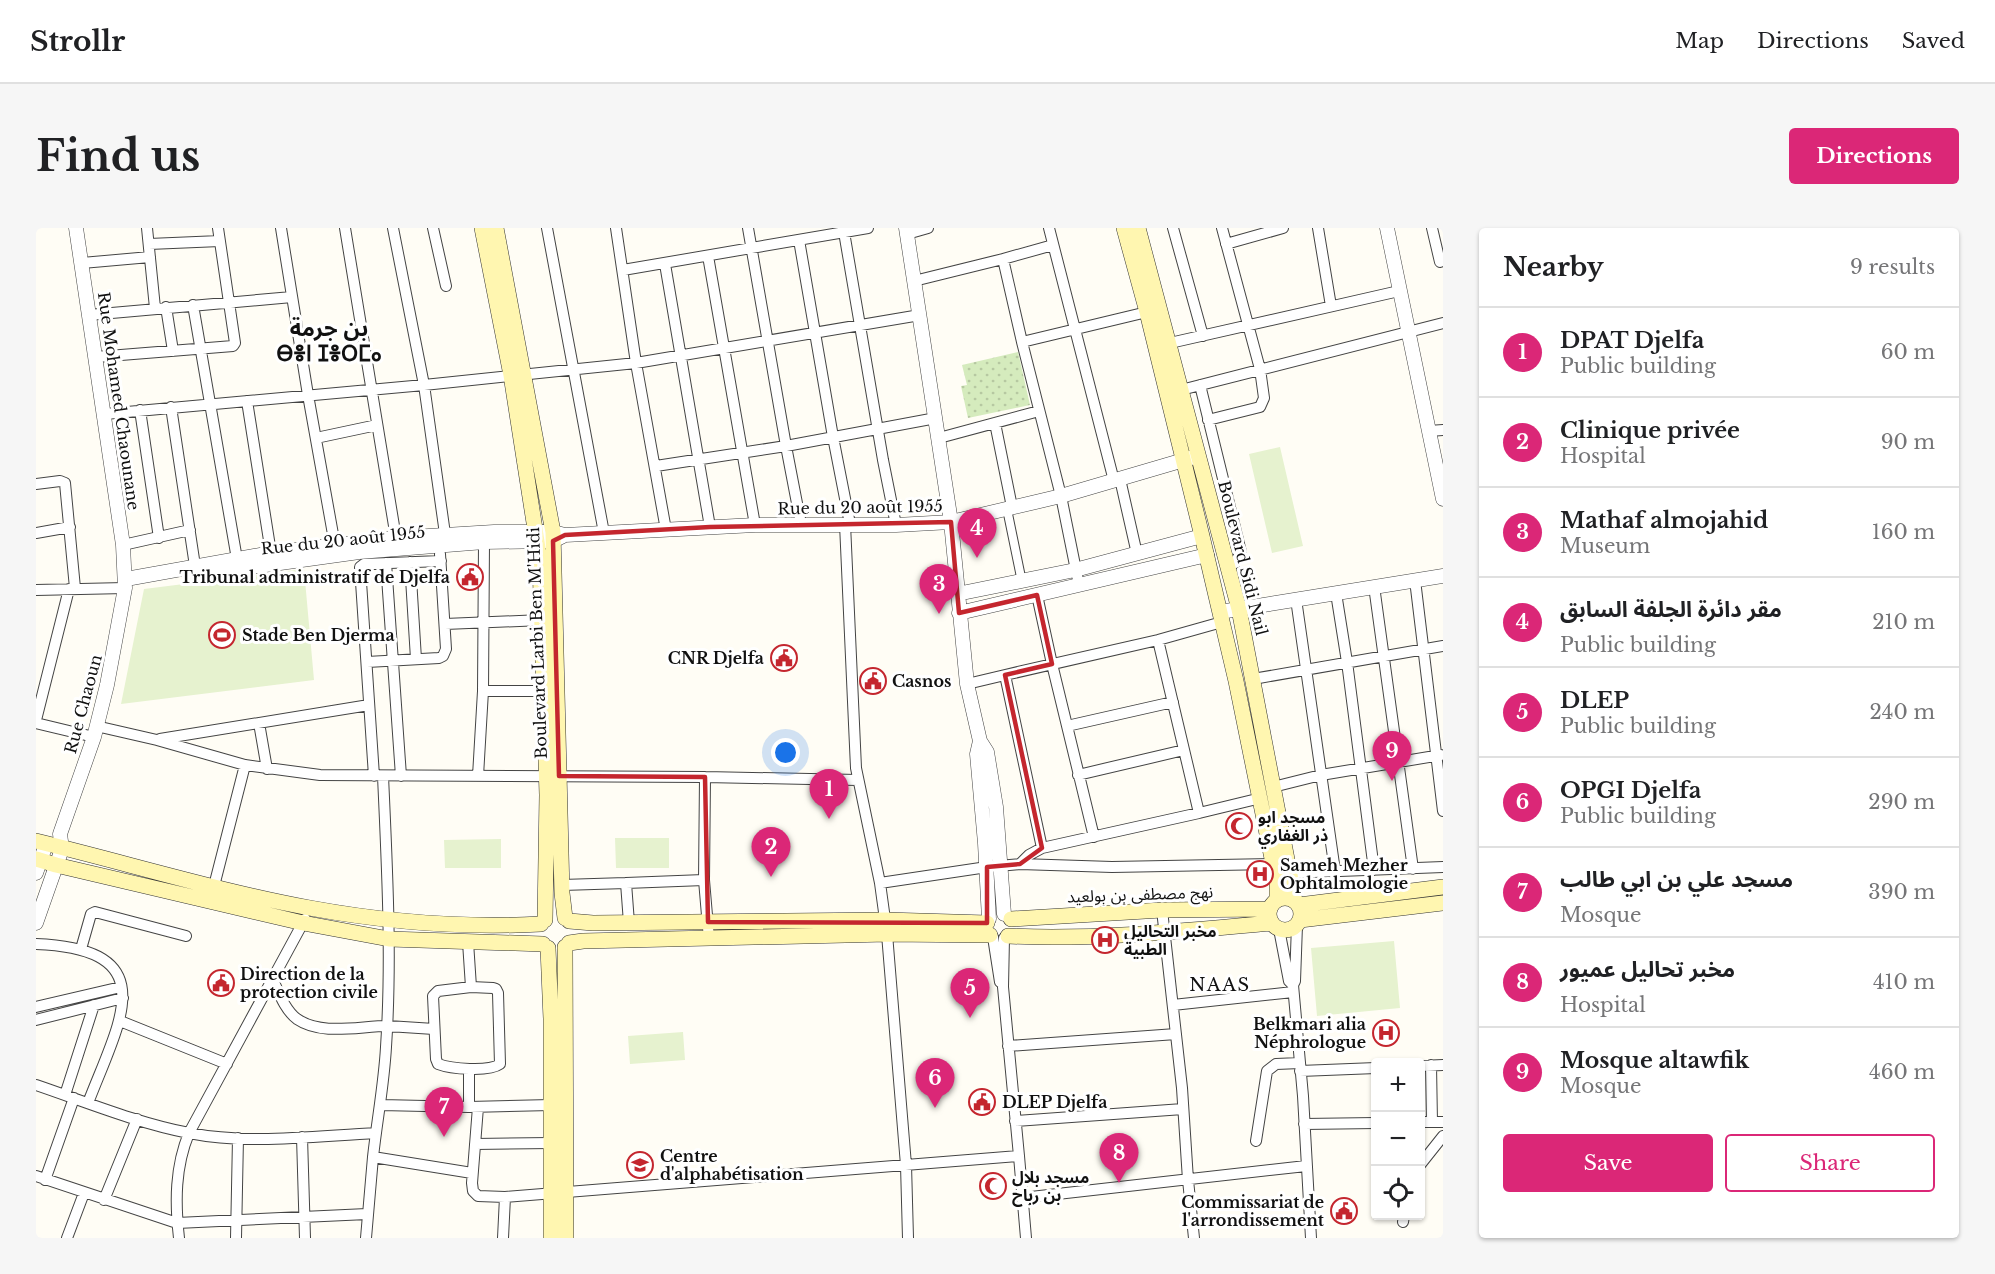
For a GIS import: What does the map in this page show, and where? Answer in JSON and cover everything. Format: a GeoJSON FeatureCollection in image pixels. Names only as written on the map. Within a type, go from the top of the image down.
{"type":"FeatureCollection","features":[{"type":"Feature","properties":{"kind":"main road"},"geometry":{"type":"LineString","coordinates":[[482,228],[517,375],[549,536],[542,620],[543,691],[553,776],[543,922],[539,934],[546,946],[551,1143],[566,1238]]}},
{"type":"Feature","properties":{"kind":"main road"},"geometry":{"type":"LineString","coordinates":[[496,228],[517,375]]}},
{"type":"Feature","properties":{"kind":"main road","name":"Boulevard Sidi Nail"},"geometry":{"type":"LineString","coordinates":[[1124,228],[1207,555],[1261,798],[1277,884],[1274,915]]}},
{"type":"Feature","properties":{"kind":"main road","name":"Boulevard Sidi Nail"},"geometry":{"type":"LineString","coordinates":[[1138,228],[1229,566],[1253,679],[1288,873],[1298,913]]}},
{"type":"Feature","properties":{"kind":"main road","name":"Boulevard Larbi Ben M'Hidi"},"geometry":{"type":"LineString","coordinates":[[549,536],[553,776],[567,920]]}},
{"type":"Feature","properties":{"kind":"main road"},"geometry":{"type":"LineString","coordinates":[[41,843],[61,841],[214,886],[311,909],[388,920],[435,923],[543,922],[554,916],[567,920],[629,923],[708,922],[995,931],[1032,937],[1164,932],[1274,915],[1286,898],[1298,913]]}},
{"type":"Feature","properties":{"kind":"main road"},"geometry":{"type":"LineString","coordinates":[[37,864],[56,865],[303,923],[388,939],[546,946],[553,949],[567,945],[709,939],[887,927]]}},
{"type":"Feature","properties":{"kind":"main road"},"geometry":{"type":"LineString","coordinates":[[1274,915],[1288,930],[1298,913],[1443,887]]}},
{"type":"Feature","properties":{"kind":"main road"},"geometry":{"type":"LineString","coordinates":[[1298,913],[1443,903]]}},
{"type":"Feature","properties":{"kind":"main road","name":"نهج مصطفى بن بولعيد"},"geometry":{"type":"LineString","coordinates":[[995,931],[996,914],[1007,916],[1162,910],[1274,915]]}},
{"type":"Feature","properties":{"kind":"main road"},"geometry":{"type":"LineString","coordinates":[[995,931],[1013,926],[1007,916]]}},
{"type":"Feature","properties":{"kind":"main road"},"geometry":{"type":"LineString","coordinates":[[551,1238],[558,1192],[567,945],[573,930],[567,920]]}},
{"type":"Feature","properties":{"kind":"street","name":"Rue Mohamed Chaounane"},"geometry":{"type":"LineString","coordinates":[[76,228],[105,414],[126,583]]}},
{"type":"Feature","properties":{"kind":"street"},"geometry":{"type":"LineString","coordinates":[[147,228],[160,308],[173,351]]}},
{"type":"Feature","properties":{"kind":"street"},"geometry":{"type":"LineString","coordinates":[[96,357],[200,350],[235,345],[218,228]]}},
{"type":"Feature","properties":{"kind":"street"},"geometry":{"type":"LineString","coordinates":[[281,228],[336,549]]}},
{"type":"Feature","properties":{"kind":"street"},"geometry":{"type":"LineString","coordinates":[[345,228],[396,538]]}},
{"type":"Feature","properties":{"kind":"street"},"geometry":{"type":"LineString","coordinates":[[367,662],[443,656],[446,649],[441,561],[444,542],[423,385],[393,228]]}},
{"type":"Feature","properties":{"kind":"street"},"geometry":{"type":"LineString","coordinates":[[433,228],[446,286]]}},
{"type":"Feature","properties":{"kind":"street"},"geometry":{"type":"LineString","coordinates":[[547,228],[604,533]]}},
{"type":"Feature","properties":{"kind":"street"},"geometry":{"type":"LineString","coordinates":[[616,228],[636,363],[666,530]]}},
{"type":"Feature","properties":{"kind":"street"},"geometry":{"type":"LineString","coordinates":[[748,228],[801,524]]}},
{"type":"Feature","properties":{"kind":"street"},"geometry":{"type":"LineString","coordinates":[[623,270],[868,228]]}},
{"type":"Feature","properties":{"kind":"street"},"geometry":{"type":"LineString","coordinates":[[928,228],[907,231],[951,522],[967,684],[980,741],[976,754],[994,866],[1007,916]]}},
{"type":"Feature","properties":{"kind":"street"},"geometry":{"type":"LineString","coordinates":[[1049,228],[1137,554]]}},
{"type":"Feature","properties":{"kind":"street"},"geometry":{"type":"LineString","coordinates":[[1173,228],[1203,336]]}},
{"type":"Feature","properties":{"kind":"street"},"geometry":{"type":"LineString","coordinates":[[1208,420],[1260,407],[1264,398],[1260,369],[1222,228]]}},
{"type":"Feature","properties":{"kind":"street"},"geometry":{"type":"LineString","coordinates":[[1226,244],[1283,228]]}},
{"type":"Feature","properties":{"kind":"street"},"geometry":{"type":"LineString","coordinates":[[1318,228],[1331,306]]}},
{"type":"Feature","properties":{"kind":"street"},"geometry":{"type":"LineString","coordinates":[[1387,228],[1407,332],[1436,430],[1443,499]]}},
{"type":"Feature","properties":{"kind":"street"},"geometry":{"type":"LineString","coordinates":[[1432,228],[1440,262]]}},
{"type":"Feature","properties":{"kind":"street"},"geometry":{"type":"LineString","coordinates":[[844,232],[877,429],[896,525]]}},
{"type":"Feature","properties":{"kind":"street"},"geometry":{"type":"LineString","coordinates":[[800,240],[848,524],[858,780],[887,927],[906,1165],[908,1238]]}},
{"type":"Feature","properties":{"kind":"street"},"geometry":{"type":"LineString","coordinates":[[149,244],[220,241]]}},
{"type":"Feature","properties":{"kind":"street"},"geometry":{"type":"LineString","coordinates":[[914,281],[1053,245]]}},
{"type":"Feature","properties":{"kind":"street"},"geometry":{"type":"LineString","coordinates":[[708,256],[755,525]]}},
{"type":"Feature","properties":{"kind":"street"},"geometry":{"type":"LineString","coordinates":[[82,263],[150,257]]}},
{"type":"Feature","properties":{"kind":"street"},"geometry":{"type":"LineString","coordinates":[[1003,259],[1061,496],[1079,585]]}},
{"type":"Feature","properties":{"kind":"street"},"geometry":{"type":"LineString","coordinates":[[665,264],[710,527]]}},
{"type":"Feature","properties":{"kind":"street"},"geometry":{"type":"LineString","coordinates":[[1170,343],[1399,291]]}},
{"type":"Feature","properties":{"kind":"street"},"geometry":{"type":"LineString","coordinates":[[89,315],[292,297]]}},
{"type":"Feature","properties":{"kind":"street"},"geometry":{"type":"LineString","coordinates":[[193,305],[238,563]]}},
{"type":"Feature","properties":{"kind":"street"},"geometry":{"type":"LineString","coordinates":[[1022,342],[1147,312]]}},
{"type":"Feature","properties":{"kind":"street"},"geometry":{"type":"LineString","coordinates":[[105,414],[636,363],[920,315]]}},
{"type":"Feature","properties":{"kind":"street"},"geometry":{"type":"LineString","coordinates":[[1181,390],[1443,323]]}},
{"type":"Feature","properties":{"kind":"street"},"geometry":{"type":"LineString","coordinates":[[1200,385],[1241,552],[1235,563],[1229,566]]}},
{"type":"Feature","properties":{"kind":"street"},"geometry":{"type":"LineString","coordinates":[[247,401],[271,553]]}},
{"type":"Feature","properties":{"kind":"street"},"geometry":{"type":"LineString","coordinates":[[171,407],[195,566]]}},
{"type":"Feature","properties":{"kind":"street"},"geometry":{"type":"LineString","coordinates":[[140,410],[159,538]]}},
{"type":"Feature","properties":{"kind":"street"},"geometry":{"type":"LineString","coordinates":[[939,438],[1039,411]]}},
{"type":"Feature","properties":{"kind":"street"},"geometry":{"type":"LineString","coordinates":[[656,466],[786,446],[936,418]]}},
{"type":"Feature","properties":{"kind":"street"},"geometry":{"type":"LineString","coordinates":[[995,423],[1022,582]]}},
{"type":"Feature","properties":{"kind":"street"},"geometry":{"type":"LineString","coordinates":[[316,438],[377,425]]}},
{"type":"Feature","properties":{"kind":"street","name":"Rue du 20 août 1955"},"geometry":{"type":"LineString","coordinates":[[126,583],[195,566],[238,563],[271,553],[710,527],[801,524],[896,525],[951,522],[1061,496],[1199,456]]}},
{"type":"Feature","properties":{"kind":"street"},"geometry":{"type":"LineString","coordinates":[[36,484],[60,481],[65,483],[70,527],[72,588],[36,722],[157,740],[245,765],[320,775],[858,780]]}},
{"type":"Feature","properties":{"kind":"street"},"geometry":{"type":"LineString","coordinates":[[36,533],[70,527]]}},
{"type":"Feature","properties":{"kind":"street"},"geometry":{"type":"LineString","coordinates":[[123,545],[190,530]]}},
{"type":"Feature","properties":{"kind":"street","name":"Rue du 20 août 1955"},"geometry":{"type":"LineString","coordinates":[[126,583],[396,538],[444,542],[484,542],[549,536]]}},
{"type":"Feature","properties":{"kind":"street"},"geometry":{"type":"LineString","coordinates":[[957,594],[1075,570],[1202,536]]}},
{"type":"Feature","properties":{"kind":"street"},"geometry":{"type":"LineString","coordinates":[[478,776],[483,691],[484,542]]}},
{"type":"Feature","properties":{"kind":"street"},"geometry":{"type":"LineString","coordinates":[[959,613],[1207,555]]}},
{"type":"Feature","properties":{"kind":"street"},"geometry":{"type":"LineString","coordinates":[[366,1238],[388,1026],[388,920],[379,776],[369,705],[360,567],[364,564],[441,561]]}},
{"type":"Feature","properties":{"kind":"street"},"geometry":{"type":"LineString","coordinates":[[410,562],[416,659]]}},
{"type":"Feature","properties":{"kind":"street"},"geometry":{"type":"LineString","coordinates":[[386,563],[401,776]]}},
{"type":"Feature","properties":{"kind":"street"},"geometry":{"type":"LineString","coordinates":[[967,684],[1158,640],[1239,609],[1443,576]]}},
{"type":"Feature","properties":{"kind":"street"},"geometry":{"type":"LineString","coordinates":[[1415,580],[1423,650],[1440,755],[1443,810]]}},
{"type":"Feature","properties":{"kind":"street"},"geometry":{"type":"LineString","coordinates":[[36,590],[126,583]]}},
{"type":"Feature","properties":{"kind":"street","name":"Rue Chaoun"},"geometry":{"type":"LineString","coordinates":[[36,923],[56,865],[61,841],[95,732],[110,675],[126,583]]}},
{"type":"Feature","properties":{"kind":"street"},"geometry":{"type":"LineString","coordinates":[[1374,586],[1413,869]]}},
{"type":"Feature","properties":{"kind":"street"},"geometry":{"type":"LineString","coordinates":[[1336,593],[1374,870]]}},
{"type":"Feature","properties":{"kind":"street"},"geometry":{"type":"LineString","coordinates":[[1037,594],[1066,726],[1094,837]]}},
{"type":"Feature","properties":{"kind":"street"},"geometry":{"type":"LineString","coordinates":[[1296,599],[1335,871]]}},
{"type":"Feature","properties":{"kind":"street"},"geometry":{"type":"LineString","coordinates":[[445,624],[542,620]]}},
{"type":"Feature","properties":{"kind":"street"},"geometry":{"type":"LineString","coordinates":[[1158,640],[1199,813]]}},
{"type":"Feature","properties":{"kind":"street"},"geometry":{"type":"LineString","coordinates":[[1253,679],[1443,646]]}},
{"type":"Feature","properties":{"kind":"street"},"geometry":{"type":"LineString","coordinates":[[1005,675],[1042,848]]}},
{"type":"Feature","properties":{"kind":"street"},"geometry":{"type":"LineString","coordinates":[[483,691],[543,691]]}},
{"type":"Feature","properties":{"kind":"street"},"geometry":{"type":"LineString","coordinates":[[1066,726],[1173,702]]}},
{"type":"Feature","properties":{"kind":"street"},"geometry":{"type":"LineString","coordinates":[[157,740],[369,705]]}},
{"type":"Feature","properties":{"kind":"street"},"geometry":{"type":"LineString","coordinates":[[259,723],[267,769]]}},
{"type":"Feature","properties":{"kind":"street"},"geometry":{"type":"LineString","coordinates":[[1078,775],[1184,750]]}},
{"type":"Feature","properties":{"kind":"street"},"geometry":{"type":"LineString","coordinates":[[1273,787],[1440,755]]}},
{"type":"Feature","properties":{"kind":"street"},"geometry":{"type":"LineString","coordinates":[[214,886],[245,765]]}},
{"type":"Feature","properties":{"kind":"street"},"geometry":{"type":"LineString","coordinates":[[705,777],[705,880],[709,939]]}},
{"type":"Feature","properties":{"kind":"street"},"geometry":{"type":"LineString","coordinates":[[1020,864],[1029,855],[1042,848],[1261,798]]}},
{"type":"Feature","properties":{"kind":"street"},"geometry":{"type":"LineString","coordinates":[[37,864],[41,843]]}},
{"type":"Feature","properties":{"kind":"street"},"geometry":{"type":"LineString","coordinates":[[880,883],[1020,864],[1112,867],[1273,864]]}},
{"type":"Feature","properties":{"kind":"street"},"geometry":{"type":"LineString","coordinates":[[994,866],[995,931],[999,977],[1003,987],[1026,1238]]}},
{"type":"Feature","properties":{"kind":"street"},"geometry":{"type":"LineString","coordinates":[[1288,873],[1443,867]]}},
{"type":"Feature","properties":{"kind":"street"},"geometry":{"type":"LineString","coordinates":[[562,885],[705,880]]}},
{"type":"Feature","properties":{"kind":"street"},"geometry":{"type":"LineString","coordinates":[[626,884],[629,923]]}},
{"type":"Feature","properties":{"kind":"street"},"geometry":{"type":"LineString","coordinates":[[179,1238],[177,1178],[181,1152],[189,1133],[311,909]]}},
{"type":"Feature","properties":{"kind":"street"},"geometry":{"type":"LineString","coordinates":[[1162,910],[1176,1034],[1194,1238]]}},
{"type":"Feature","properties":{"kind":"street"},"geometry":{"type":"LineString","coordinates":[[81,949],[91,914],[95,912],[186,936]]}},
{"type":"Feature","properties":{"kind":"street"},"geometry":{"type":"LineString","coordinates":[[1298,913],[1293,989],[1311,1238]]}},
{"type":"Feature","properties":{"kind":"street"},"geometry":{"type":"LineString","coordinates":[[1274,915],[1289,981],[1293,989]]}},
{"type":"Feature","properties":{"kind":"street"},"geometry":{"type":"LineString","coordinates":[[468,942],[471,987]]}},
{"type":"Feature","properties":{"kind":"street"},"geometry":{"type":"LineString","coordinates":[[36,944],[59,945],[98,955],[110,962],[117,973],[122,992],[120,1021],[88,1103]]}},
{"type":"Feature","properties":{"kind":"street"},"geometry":{"type":"LineString","coordinates":[[273,980],[285,1005],[295,1018],[308,1025],[324,1028],[388,1026],[434,1029]]}},
{"type":"Feature","properties":{"kind":"street"},"geometry":{"type":"LineString","coordinates":[[471,987],[493,988],[498,993],[501,1061],[496,1067],[469,1069],[438,1064],[436,1059],[433,996],[435,992],[471,987]]}},
{"type":"Feature","properties":{"kind":"street"},"geometry":{"type":"LineString","coordinates":[[1173,1005],[1293,989]]}},
{"type":"Feature","properties":{"kind":"street"},"geometry":{"type":"LineString","coordinates":[[36,1020],[94,1005],[122,992]]}},
{"type":"Feature","properties":{"kind":"street"},"geometry":{"type":"LineString","coordinates":[[36,1007],[122,992]]}},
{"type":"Feature","properties":{"kind":"street"},"geometry":{"type":"LineString","coordinates":[[94,1005],[70,1096],[41,1178],[177,1223],[367,1214]]}},
{"type":"Feature","properties":{"kind":"street"},"geometry":{"type":"LineString","coordinates":[[120,1021],[227,1064]]}},
{"type":"Feature","properties":{"kind":"street"},"geometry":{"type":"LineString","coordinates":[[1008,1046],[1176,1034]]}},
{"type":"Feature","properties":{"kind":"street"},"geometry":{"type":"LineString","coordinates":[[1256,1141],[1267,1071],[1276,1064],[1300,1067],[1371,1068]]}},
{"type":"Feature","properties":{"kind":"street"},"geometry":{"type":"LineString","coordinates":[[1438,1122],[1426,1066],[1443,1065]]}},
{"type":"Feature","properties":{"kind":"street"},"geometry":{"type":"LineString","coordinates":[[469,1069],[474,1107],[473,1191],[478,1196],[505,1197],[1019,1156]]}},
{"type":"Feature","properties":{"kind":"street"},"geometry":{"type":"LineString","coordinates":[[36,1085],[137,1119],[189,1133],[238,1138],[376,1133]]}},
{"type":"Feature","properties":{"kind":"street"},"geometry":{"type":"LineString","coordinates":[[381,1105],[474,1107],[551,1105]]}},
{"type":"Feature","properties":{"kind":"street"},"geometry":{"type":"LineString","coordinates":[[1015,1121],[1183,1109]]}},
{"type":"Feature","properties":{"kind":"street"},"geometry":{"type":"LineString","coordinates":[[104,1200],[137,1119]]}},
{"type":"Feature","properties":{"kind":"street"},"geometry":{"type":"LineString","coordinates":[[1304,1124],[1371,1123]]}},
{"type":"Feature","properties":{"kind":"street"},"geometry":{"type":"LineString","coordinates":[[1425,1159],[1443,1136]]}},
{"type":"Feature","properties":{"kind":"street"},"geometry":{"type":"LineString","coordinates":[[302,1137],[305,1238]]}},
{"type":"Feature","properties":{"kind":"street"},"geometry":{"type":"LineString","coordinates":[[236,1238],[238,1138]]}},
{"type":"Feature","properties":{"kind":"street"},"geometry":{"type":"LineString","coordinates":[[475,1144],[551,1143]]}},
{"type":"Feature","properties":{"kind":"street"},"geometry":{"type":"LineString","coordinates":[[373,1156],[472,1173]]}},
{"type":"Feature","properties":{"kind":"street"},"geometry":{"type":"LineString","coordinates":[[1022,1198],[1306,1166]]}},
{"type":"Feature","properties":{"kind":"street"},"geometry":{"type":"LineString","coordinates":[[67,1238],[84,1193]]}},
{"type":"Feature","properties":{"kind":"street"},"geometry":{"type":"LineString","coordinates":[[502,1238],[505,1197]]}},
{"type":"Feature","properties":{"kind":"highlighted area"},"geometry":{"type":"Polygon","coordinates":[[[951,522],[959,613],[1037,595],[1052,664],[1005,675],[1042,848],[1020,864],[987,867],[987,923],[708,922],[705,777],[559,776],[553,541],[565,535],[710,527],[951,522]]]}},
{"type":"Feature","properties":{"kind":"green space"},"geometry":{"type":"Polygon","coordinates":[[[1018,352],[1030,405],[968,418],[961,386],[967,385],[962,365],[1018,352]]]}},
{"type":"Feature","properties":{"kind":"green space"},"geometry":{"type":"Polygon","coordinates":[[[1280,447],[1303,546],[1272,553],[1249,454],[1280,447]]]}},
{"type":"Feature","properties":{"kind":"green space","name":"Stade Ben Djerma"},"geometry":{"type":"Polygon","coordinates":[[[304,569],[314,680],[121,704],[144,589],[304,569]]]}},
{"type":"Feature","properties":{"kind":"green space"},"geometry":{"type":"Polygon","coordinates":[[[615,838],[669,838],[669,868],[616,868],[615,838]]]}},
{"type":"Feature","properties":{"kind":"green space"},"geometry":{"type":"Polygon","coordinates":[[[501,839],[501,868],[445,868],[444,840],[501,839]]]}},
{"type":"Feature","properties":{"kind":"green space"},"geometry":{"type":"Polygon","coordinates":[[[1394,941],[1400,1008],[1317,1016],[1311,948],[1394,941]]]}},
{"type":"Feature","properties":{"kind":"green space"},"geometry":{"type":"Polygon","coordinates":[[[683,1032],[685,1060],[630,1064],[628,1036],[683,1032]]]}},
{"type":"Feature","properties":{"kind":"place","name":"مقر دائرة الجلفة السابق"},"geometry":{"type":"Point","coordinates":[977,558]}},
{"type":"Feature","properties":{"kind":"place","name":"Tribunal administratif de Djelfa"},"geometry":{"type":"Point","coordinates":[470,577]}},
{"type":"Feature","properties":{"kind":"place","name":"Mathaf almojahid"},"geometry":{"type":"Point","coordinates":[939,614]}},
{"type":"Feature","properties":{"kind":"place","name":"Stade Ben Djerma"},"geometry":{"type":"Point","coordinates":[222,635]}},
{"type":"Feature","properties":{"kind":"place","name":"CNR Djelfa"},"geometry":{"type":"Point","coordinates":[784,658]}},
{"type":"Feature","properties":{"kind":"place","name":"Casnos"},"geometry":{"type":"Point","coordinates":[873,681]}},
{"type":"Feature","properties":{"kind":"place","name":"Mosque altawfik"},"geometry":{"type":"Point","coordinates":[1392,781]}},
{"type":"Feature","properties":{"kind":"place","name":"DPAT Djelfa"},"geometry":{"type":"Point","coordinates":[829,819]}},
{"type":"Feature","properties":{"kind":"place","name":"مسجد ابو ذر الغفاري"},"geometry":{"type":"Point","coordinates":[1239,826]}},
{"type":"Feature","properties":{"kind":"place","name":"Sameh Mezher Ophtalmologie"},"geometry":{"type":"Point","coordinates":[1260,874]}},
{"type":"Feature","properties":{"kind":"place","name":"Clinique privée"},"geometry":{"type":"Point","coordinates":[771,877]}},
{"type":"Feature","properties":{"kind":"place","name":"مخبر التحاليل الطبية"},"geometry":{"type":"Point","coordinates":[1105,940]}},
{"type":"Feature","properties":{"kind":"place","name":"Direction de la protection civile"},"geometry":{"type":"Point","coordinates":[221,983]}},
{"type":"Feature","properties":{"kind":"place","name":"DLEP"},"geometry":{"type":"Point","coordinates":[970,1018]}},
{"type":"Feature","properties":{"kind":"place","name":"Belkmari alia Néphrologue"},"geometry":{"type":"Point","coordinates":[1386,1033]}},
{"type":"Feature","properties":{"kind":"place","name":"DLEP Djelfa"},"geometry":{"type":"Point","coordinates":[982,1102]}},
{"type":"Feature","properties":{"kind":"place","name":"OPGI Djelfa"},"geometry":{"type":"Point","coordinates":[935,1108]}},
{"type":"Feature","properties":{"kind":"place","name":"مسجد علي بن ابي طالب"},"geometry":{"type":"Point","coordinates":[444,1137]}},
{"type":"Feature","properties":{"kind":"place","name":"Centre d'alphabétisation"},"geometry":{"type":"Point","coordinates":[640,1165]}},
{"type":"Feature","properties":{"kind":"place","name":"مخبر تحاليل عميور"},"geometry":{"type":"Point","coordinates":[1119,1183]}},
{"type":"Feature","properties":{"kind":"place","name":"مسجد بلال بن رباح"},"geometry":{"type":"Point","coordinates":[993,1186]}},
{"type":"Feature","properties":{"kind":"place","name":"Commissariat de l'arrondissement"},"geometry":{"type":"Point","coordinates":[1344,1211]}},
{"type":"Feature","properties":{"kind":"district","name":"بن جرمة ⴱⴻⵏ ⵊⴻⵔⵎⴰ"},"geometry":{"type":"Point","coordinates":[329,340]}},
{"type":"Feature","properties":{"kind":"district","name":"NAAS"},"geometry":{"type":"Point","coordinates":[1220,985]}}]}
